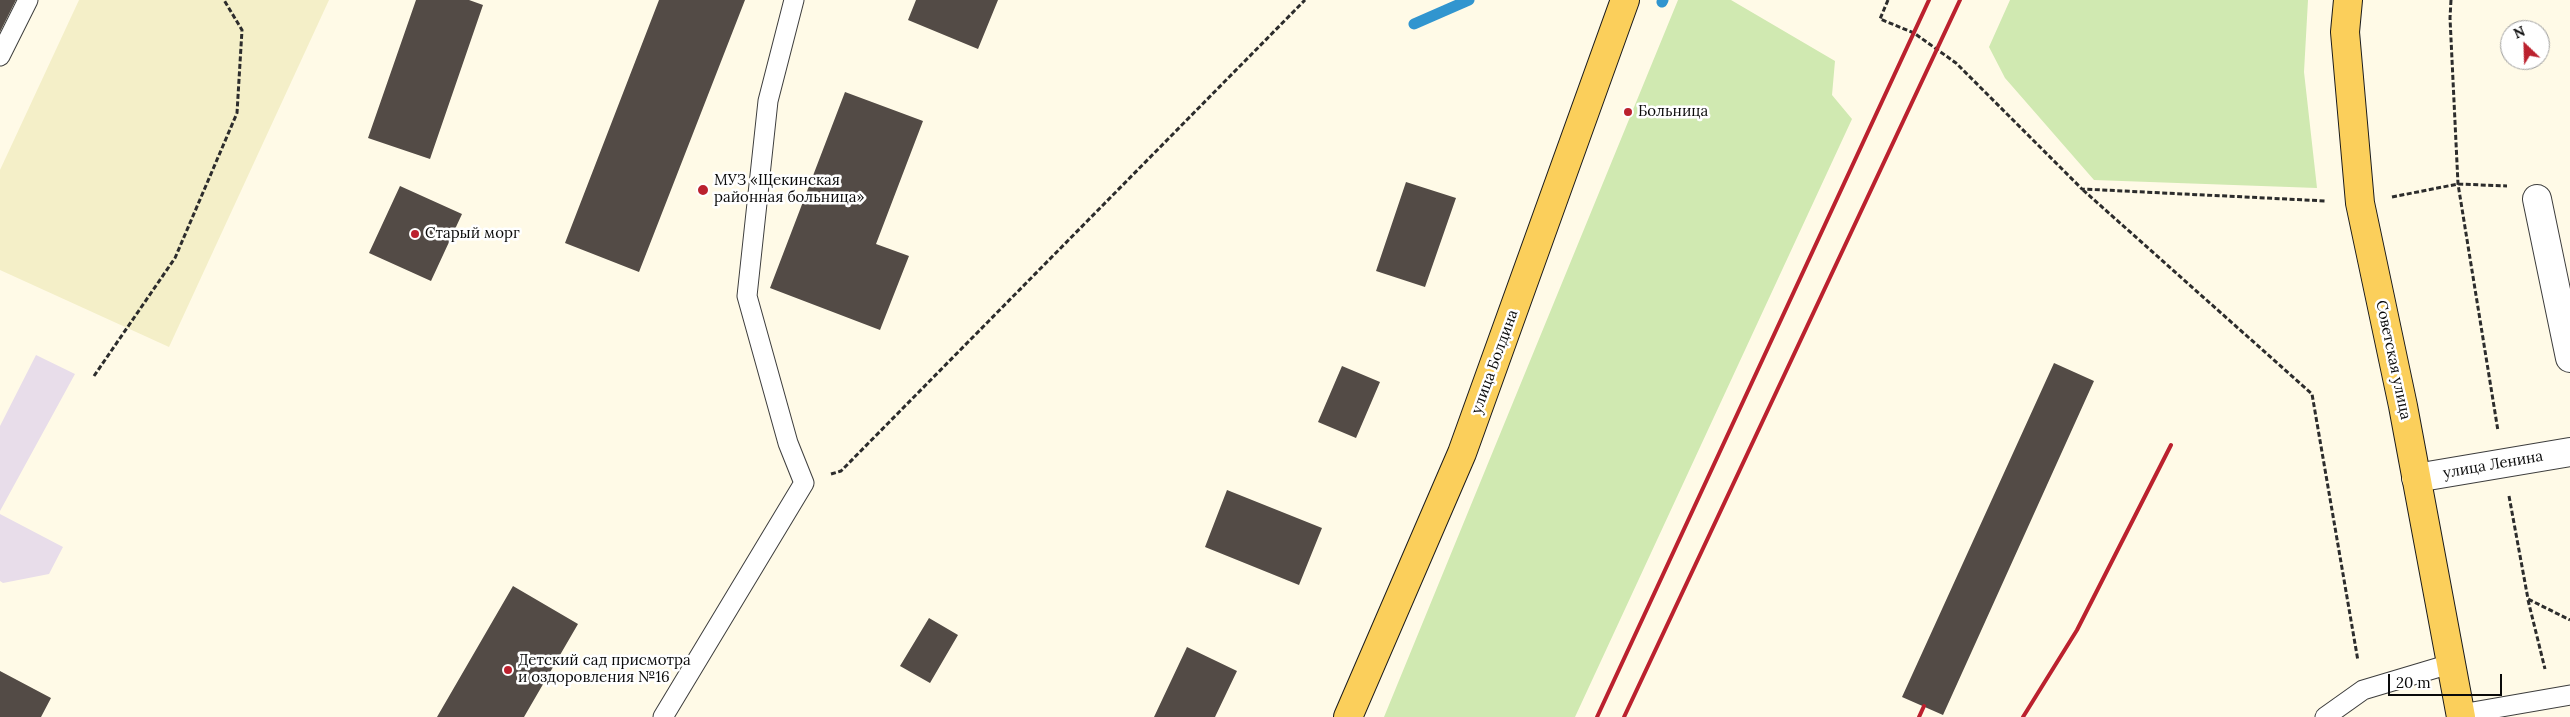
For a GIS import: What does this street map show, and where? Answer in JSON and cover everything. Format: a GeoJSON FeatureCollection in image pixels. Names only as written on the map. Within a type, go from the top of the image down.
{"type":"FeatureCollection","features":[{"type":"Feature","properties":{"kind":"main road","name":"улица Болдина"},"geometry":{"type":"LineString","coordinates":[[1348,717],[1462,453],[1625,0]]}},
{"type":"Feature","properties":{"kind":"main road","name":"Советская улица"},"geometry":{"type":"LineString","coordinates":[[2348,0],[2345,32],[2360,203],[2416,478],[2461,716]]}},
{"type":"Feature","properties":{"kind":"street"},"geometry":{"type":"LineString","coordinates":[[2537,200],[2570,358]]}},
{"type":"Feature","properties":{"kind":"street","name":"улица Ленина"},"geometry":{"type":"LineString","coordinates":[[2416,478],[2570,452]]}},
{"type":"Feature","properties":{"kind":"lane"},"geometry":{"type":"LineString","coordinates":[[0,56],[28,0]]}},
{"type":"Feature","properties":{"kind":"lane"},"geometry":{"type":"LineString","coordinates":[[663,717],[804,483],[788,443],[747,296],[768,101],[794,0]]}},
{"type":"Feature","properties":{"kind":"lane"},"geometry":{"type":"LineString","coordinates":[[2325,717],[2363,690],[2450,664]]}},
{"type":"Feature","properties":{"kind":"lane"},"geometry":{"type":"LineString","coordinates":[[2461,716],[2561,697]]}},
{"type":"Feature","properties":{"kind":"path"},"geometry":{"type":"LineString","coordinates":[[94,376],[175,258],[237,113],[242,30],[224,0]]}},
{"type":"Feature","properties":{"kind":"path"},"geometry":{"type":"LineString","coordinates":[[804,483],[841,471],[1305,0]]}},
{"type":"Feature","properties":{"kind":"path"},"geometry":{"type":"LineString","coordinates":[[1888,0],[1880,19],[1914,33],[1956,63],[2082,189],[2312,394],[2363,690]]}},
{"type":"Feature","properties":{"kind":"path"},"geometry":{"type":"LineString","coordinates":[[2451,0],[2450,18],[2458,184],[2503,464],[2528,599],[2561,697]]}},
{"type":"Feature","properties":{"kind":"path"},"geometry":{"type":"LineString","coordinates":[[2082,189],[2360,203],[2458,184],[2508,186]]}},
{"type":"Feature","properties":{"kind":"path"},"geometry":{"type":"LineString","coordinates":[[2528,599],[2570,620]]}},
{"type":"Feature","properties":{"kind":"shaded area"},"geometry":{"type":"Polygon","coordinates":[[[79,0],[329,0],[169,347],[0,270],[0,170],[79,0]]]}},
{"type":"Feature","properties":{"kind":"shaded area"},"geometry":{"type":"Polygon","coordinates":[[[36,355],[75,374],[0,511],[0,426],[36,355]]]}},
{"type":"Feature","properties":{"kind":"shaded area"},"geometry":{"type":"Polygon","coordinates":[[[0,514],[63,547],[49,574],[3,583],[0,581],[0,514]]]}},
{"type":"Feature","properties":{"kind":"green space"},"geometry":{"type":"Polygon","coordinates":[[[1678,0],[1731,0],[1835,61],[1832,95],[1852,119],[1575,717],[1384,717],[1678,0]]]}},
{"type":"Feature","properties":{"kind":"green space"},"geometry":{"type":"Polygon","coordinates":[[[2010,0],[2308,0],[2304,72],[2317,188],[2094,180],[2005,78],[1989,47],[2010,0]]]}},
{"type":"Feature","properties":{"kind":"building"},"geometry":{"type":"Polygon","coordinates":[[[0,0],[16,0],[0,32],[0,0]]]}},
{"type":"Feature","properties":{"kind":"building"},"geometry":{"type":"Polygon","coordinates":[[[416,0],[469,0],[483,5],[430,159],[368,138],[416,0]]]}},
{"type":"Feature","properties":{"kind":"building"},"geometry":{"type":"Polygon","coordinates":[[[659,0],[745,0],[639,272],[565,243],[659,0]]]}},
{"type":"Feature","properties":{"kind":"building"},"geometry":{"type":"Polygon","coordinates":[[[916,0],[998,0],[978,49],[908,20],[916,0]]]}},
{"type":"Feature","properties":{"kind":"building"},"geometry":{"type":"Polygon","coordinates":[[[845,92],[923,121],[876,244],[909,256],[880,330],[770,288],[845,92]]]}},
{"type":"Feature","properties":{"kind":"building"},"geometry":{"type":"Polygon","coordinates":[[[1406,182],[1456,198],[1425,287],[1376,271],[1406,182]]]}},
{"type":"Feature","properties":{"kind":"building","name":"Старый морг"},"geometry":{"type":"Polygon","coordinates":[[[400,186],[462,214],[431,281],[369,253],[400,186]]]}},
{"type":"Feature","properties":{"kind":"building"},"geometry":{"type":"Polygon","coordinates":[[[2054,363],[2094,381],[1943,715],[1902,697],[2054,363]]]}},
{"type":"Feature","properties":{"kind":"building"},"geometry":{"type":"Polygon","coordinates":[[[1342,366],[1380,382],[1356,438],[1318,422],[1342,366]]]}},
{"type":"Feature","properties":{"kind":"building"},"geometry":{"type":"Polygon","coordinates":[[[1227,490],[1322,528],[1299,585],[1205,547],[1227,490]]]}},
{"type":"Feature","properties":{"kind":"building","name":"Детский сад присмотра и оздоровления №16"},"geometry":{"type":"Polygon","coordinates":[[[513,586],[578,624],[524,717],[437,717],[513,586]]]}},
{"type":"Feature","properties":{"kind":"building"},"geometry":{"type":"Polygon","coordinates":[[[929,618],[958,635],[930,683],[900,666],[929,618]]]}},
{"type":"Feature","properties":{"kind":"building"},"geometry":{"type":"Polygon","coordinates":[[[1187,647],[1237,671],[1215,717],[1154,717],[1187,647]]]}},
{"type":"Feature","properties":{"kind":"building"},"geometry":{"type":"Polygon","coordinates":[[[0,671],[51,698],[41,717],[0,717],[0,671]]]}},
{"type":"Feature","properties":{"kind":"waterway"},"geometry":{"type":"LineString","coordinates":[[1414,24],[1469,0]]}},
{"type":"Feature","properties":{"kind":"railway"},"geometry":{"type":"LineString","coordinates":[[1597,717],[1929,0]]}},
{"type":"Feature","properties":{"kind":"railway"},"geometry":{"type":"LineString","coordinates":[[1624,717],[1960,0]]}},
{"type":"Feature","properties":{"kind":"railway"},"geometry":{"type":"LineString","coordinates":[[2023,717],[2077,630],[2171,445]]}},
{"type":"Feature","properties":{"kind":"railway"},"geometry":{"type":"LineString","coordinates":[[1919,717],[1924,706]]}},
{"type":"Feature","properties":{"kind":"place","name":"Больница"},"geometry":{"type":"Point","coordinates":[1628,112]}},
{"type":"Feature","properties":{"kind":"place","name":"МУЗ «Щекинская районная больница»"},"geometry":{"type":"Point","coordinates":[703,190]}},
{"type":"Feature","properties":{"kind":"place","name":"Старый морг"},"geometry":{"type":"Point","coordinates":[415,234]}},
{"type":"Feature","properties":{"kind":"place","name":"Детский сад присмотра и оздоровления №16"},"geometry":{"type":"Point","coordinates":[508,670]}}]}
